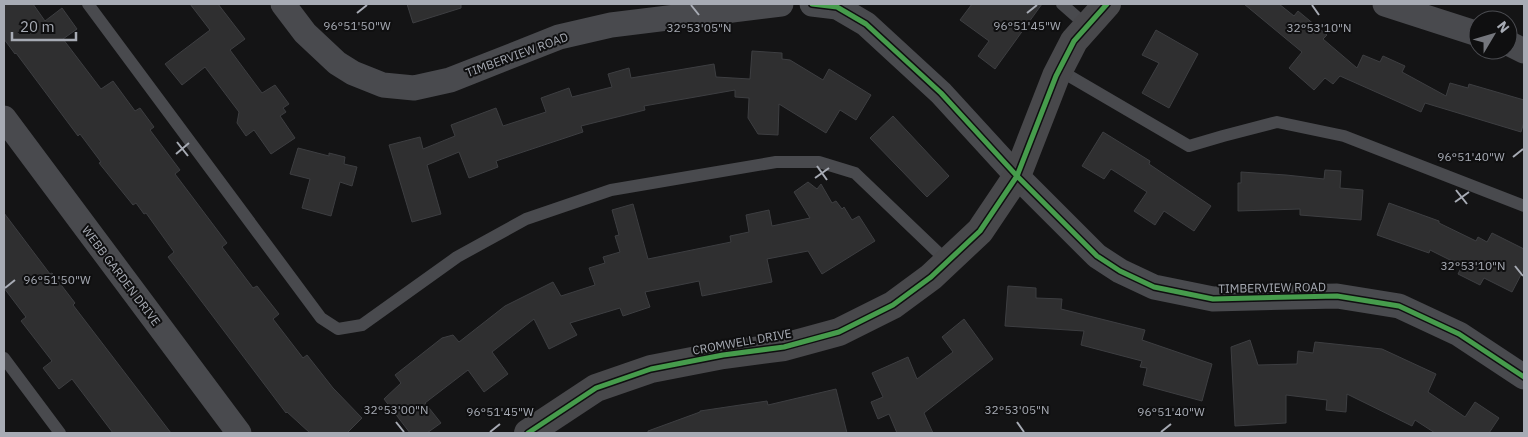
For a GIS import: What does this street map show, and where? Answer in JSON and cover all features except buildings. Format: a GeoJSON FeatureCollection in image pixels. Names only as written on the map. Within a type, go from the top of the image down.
{"type":"FeatureCollection","features":[{"type":"Feature","properties":{"kind":"street","name":"TIMBERVIEW ROAD"},"geometry":{"type":"LineString","coordinates":[[283,4],[305,33],[337,63],[353,74],[383,85],[414,88],[450,80],[559,37],[611,25],[736,6],[781,4]]}},
{"type":"Feature","properties":{"kind":"street","name":"TIMBERVIEW ROAD"},"geometry":{"type":"LineString","coordinates":[[812,4],[838,7],[866,24],[941,93],[1017,176],[1097,256],[1120,271],[1154,287],[1213,299],[1337,296],[1400,306],[1459,334],[1524,377]]}},
{"type":"Feature","properties":{"kind":"street","name":"CROMWELL DRIVE"},"geometry":{"type":"LineString","coordinates":[[528,433],[596,388],[651,369],[723,355],[784,347],[839,332],[893,305],[931,277],[980,231],[1017,176],[1059,70],[1074,41],[1107,4]]}},
{"type":"Feature","properties":{"kind":"street"},"geometry":{"type":"LineString","coordinates":[[1385,4],[1468,31]]}},
{"type":"Feature","properties":{"kind":"street","name":"WEBB GARDEN DRIVE"},"geometry":{"type":"LineString","coordinates":[[4,118],[238,433]]}},
{"type":"Feature","properties":{"kind":"lane"},"geometry":{"type":"LineString","coordinates":[[88,4],[321,318],[338,329],[362,325],[457,257],[526,219],[611,190],[776,162],[819,162],[855,173],[948,262]]}},
{"type":"Feature","properties":{"kind":"lane"},"geometry":{"type":"LineString","coordinates":[[1062,4],[1087,26]]}},
{"type":"Feature","properties":{"kind":"lane"},"geometry":{"type":"LineString","coordinates":[[1059,70],[1189,146],[1277,122],[1344,136],[1524,206]]}},
{"type":"Feature","properties":{"kind":"lane"},"geometry":{"type":"LineString","coordinates":[[4,358],[60,433]]}},
{"type":"Feature","properties":{"kind":"cycle path"},"geometry":{"type":"LineString","coordinates":[[812,4],[837,7],[866,24],[941,93],[1017,176],[1097,256],[1120,271],[1154,287],[1213,299],[1337,296],[1399,306],[1459,334],[1524,377]]}},
{"type":"Feature","properties":{"kind":"cycle path"},"geometry":{"type":"LineString","coordinates":[[528,433],[596,388],[651,369],[723,355],[784,347],[839,332],[893,305],[931,277],[980,231],[1017,176],[1056,76],[1074,41],[1107,4]]}}]}
